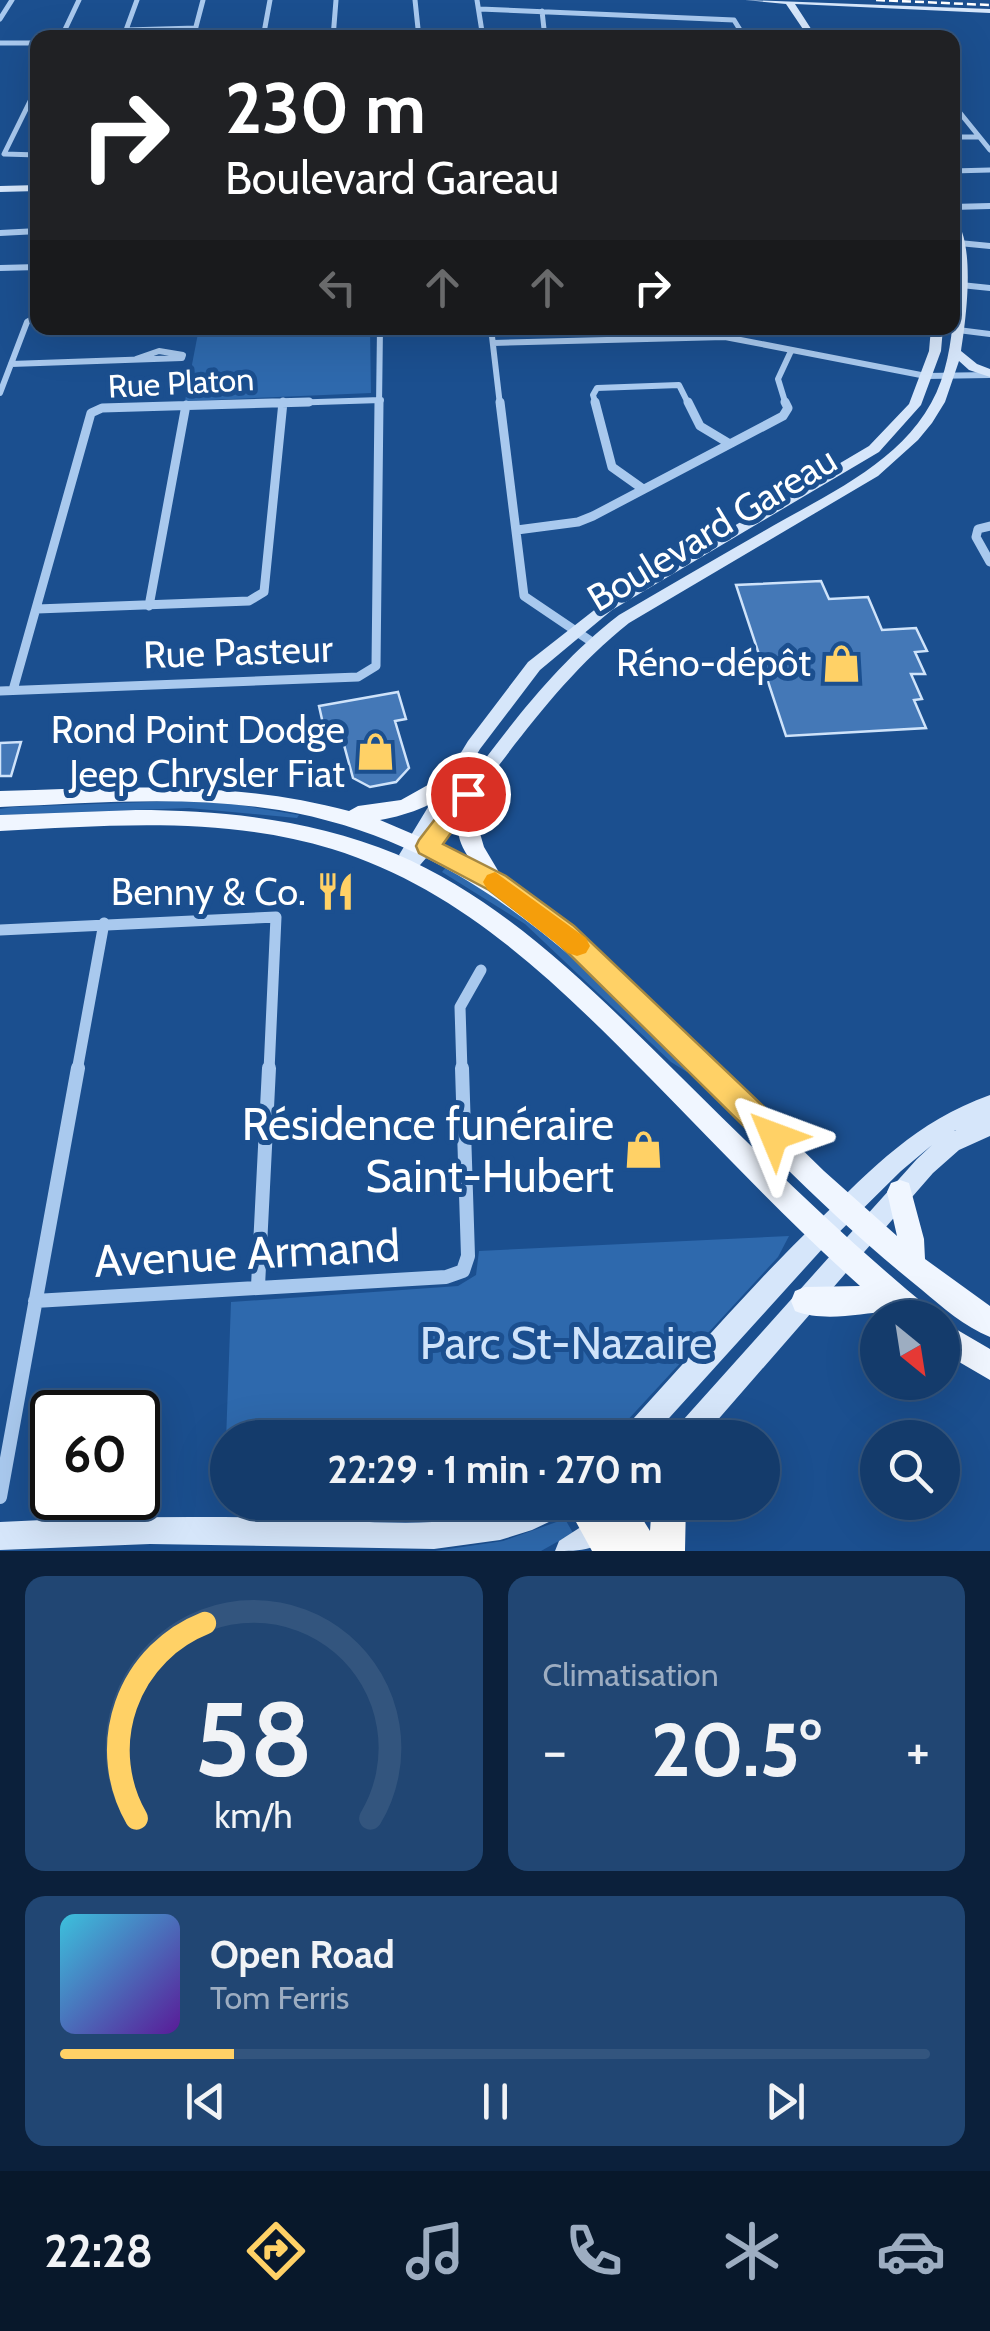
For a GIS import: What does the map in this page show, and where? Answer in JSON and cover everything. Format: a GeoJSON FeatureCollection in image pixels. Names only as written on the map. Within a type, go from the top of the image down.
{"type":"FeatureCollection","features":[{"type":"Feature","properties":{"kind":"highway"},"geometry":{"type":"LineString","coordinates":[[612,1520],[643,1551]]}},
{"type":"Feature","properties":{"kind":"highway"},"geometry":{"type":"LineString","coordinates":[[667,1551],[668,1520]]}},
{"type":"Feature","properties":{"kind":"main road"},"geometry":{"type":"LineString","coordinates":[[483,778],[470,815],[467,838],[497,883]]}},
{"type":"Feature","properties":{"kind":"main road"},"geometry":{"type":"LineString","coordinates":[[335,814],[379,814],[405,809],[425,800],[451,779]]}},
{"type":"Feature","properties":{"kind":"main road"},"geometry":{"type":"LineString","coordinates":[[0,799],[198,794],[266,800],[335,814],[421,844],[497,883],[565,934],[869,1228],[912,1266],[990,1322]]}},
{"type":"Feature","properties":{"kind":"main road"},"geometry":{"type":"LineString","coordinates":[[0,823],[226,820],[314,836],[405,866],[465,898],[532,948],[822,1232],[898,1300]]}},
{"type":"Feature","properties":{"kind":"main road"},"geometry":{"type":"LineString","coordinates":[[900,1192],[911,1239],[912,1266]]}},
{"type":"Feature","properties":{"kind":"main road"},"geometry":{"type":"LineString","coordinates":[[805,1300],[835,1302],[894,1297]]}},
{"type":"Feature","properties":{"kind":"main road"},"geometry":{"type":"LineString","coordinates":[[960,1347],[990,1366]]}},
{"type":"Feature","properties":{"kind":"street"},"geometry":{"type":"LineString","coordinates":[[1,15],[12,0]]}},
{"type":"Feature","properties":{"kind":"street"},"geometry":{"type":"LineString","coordinates":[[64,30],[79,0]]}},
{"type":"Feature","properties":{"kind":"street"},"geometry":{"type":"LineString","coordinates":[[137,0],[126,30],[196,28],[203,0]]}},
{"type":"Feature","properties":{"kind":"street"},"geometry":{"type":"LineString","coordinates":[[264,30],[270,0]]}},
{"type":"Feature","properties":{"kind":"street"},"geometry":{"type":"LineString","coordinates":[[334,30],[336,0]]}},
{"type":"Feature","properties":{"kind":"street"},"geometry":{"type":"LineString","coordinates":[[415,0],[418,30]]}},
{"type":"Feature","properties":{"kind":"street"},"geometry":{"type":"LineString","coordinates":[[477,0],[482,30]]}},
{"type":"Feature","properties":{"kind":"street"},"geometry":{"type":"LineString","coordinates":[[748,0],[990,11]]}},
{"type":"Feature","properties":{"kind":"street"},"geometry":{"type":"LineString","coordinates":[[789,2],[808,30]]}},
{"type":"Feature","properties":{"kind":"street"},"geometry":{"type":"LineString","coordinates":[[804,2],[814,18]]}},
{"type":"Feature","properties":{"kind":"street"},"geometry":{"type":"LineString","coordinates":[[480,9],[734,20],[740,30]]}},
{"type":"Feature","properties":{"kind":"street"},"geometry":{"type":"LineString","coordinates":[[542,11],[543,30]]}},
{"type":"Feature","properties":{"kind":"street"},"geometry":{"type":"LineString","coordinates":[[0,43],[30,42]]}},
{"type":"Feature","properties":{"kind":"street"},"geometry":{"type":"LineString","coordinates":[[30,101],[4,154],[30,156]]}},
{"type":"Feature","properties":{"kind":"street"},"geometry":{"type":"LineString","coordinates":[[960,113],[990,150]]}},
{"type":"Feature","properties":{"kind":"street"},"geometry":{"type":"LineString","coordinates":[[960,137],[979,136]]}},
{"type":"Feature","properties":{"kind":"street"},"geometry":{"type":"LineString","coordinates":[[960,171],[990,170]]}},
{"type":"Feature","properties":{"kind":"street"},"geometry":{"type":"LineString","coordinates":[[0,193],[30,192]]}},
{"type":"Feature","properties":{"kind":"street"},"geometry":{"type":"LineString","coordinates":[[960,207],[990,206]]}},
{"type":"Feature","properties":{"kind":"street"},"geometry":{"type":"LineString","coordinates":[[0,233],[30,231]]}},
{"type":"Feature","properties":{"kind":"street"},"geometry":{"type":"LineString","coordinates":[[960,243],[990,246]]}},
{"type":"Feature","properties":{"kind":"street"},"geometry":{"type":"LineString","coordinates":[[0,268],[30,267]]}},
{"type":"Feature","properties":{"kind":"street"},"geometry":{"type":"LineString","coordinates":[[960,292],[990,288]]}},
{"type":"Feature","properties":{"kind":"street"},"geometry":{"type":"LineString","coordinates":[[0,393],[30,320]]}},
{"type":"Feature","properties":{"kind":"street"},"geometry":{"type":"LineString","coordinates":[[960,330],[990,334]]}},
{"type":"Feature","properties":{"kind":"street","name":"Rue Pasteur"},"geometry":{"type":"LineString","coordinates":[[0,691],[342,678],[370,673],[379,660],[380,335]]}},
{"type":"Feature","properties":{"kind":"street"},"geometry":{"type":"LineString","coordinates":[[492,335],[526,602],[592,642]]}},
{"type":"Feature","properties":{"kind":"street","name":"Boulevard Gareau"},"geometry":{"type":"LineString","coordinates":[[421,844],[451,779],[520,681],[574,630],[628,594],[874,449],[894,432],[915,405],[935,335]]}},
{"type":"Feature","properties":{"kind":"street","name":"Boulevard Gareau"},"geometry":{"type":"LineString","coordinates":[[405,866],[483,778],[541,693],[592,642],[624,619],[873,472],[904,449],[952,376],[958,335]]}},
{"type":"Feature","properties":{"kind":"street"},"geometry":{"type":"LineString","coordinates":[[493,343],[711,337],[926,376],[990,374]]}},
{"type":"Feature","properties":{"kind":"street"},"geometry":{"type":"LineString","coordinates":[[11,364],[182,358],[183,355],[175,351],[143,352],[136,359]]}},
{"type":"Feature","properties":{"kind":"street"},"geometry":{"type":"LineString","coordinates":[[516,530],[578,522],[783,416],[788,408],[779,392],[777,374],[791,351]]}},
{"type":"Feature","properties":{"kind":"street"},"geometry":{"type":"LineString","coordinates":[[956,353],[990,374]]}},
{"type":"Feature","properties":{"kind":"street"},"geometry":{"type":"LineString","coordinates":[[643,489],[612,467],[593,395],[597,388],[679,385],[700,426],[730,444]]}},
{"type":"Feature","properties":{"kind":"street","name":"Rue Platon"},"geometry":{"type":"LineString","coordinates":[[13,690],[91,413],[102,408],[381,400]]}},
{"type":"Feature","properties":{"kind":"street"},"geometry":{"type":"LineString","coordinates":[[37,609],[249,601],[264,592],[283,402]]}},
{"type":"Feature","properties":{"kind":"street"},"geometry":{"type":"LineString","coordinates":[[149,606],[186,405]]}},
{"type":"Feature","properties":{"kind":"street"},"geometry":{"type":"LineString","coordinates":[[990,526],[978,530],[976,537],[990,562]]}},
{"type":"Feature","properties":{"kind":"street"},"geometry":{"type":"LineString","coordinates":[[0,930],[276,917],[258,1286]]}},
{"type":"Feature","properties":{"kind":"street"},"geometry":{"type":"LineString","coordinates":[[0,1497],[104,924]]}},
{"type":"Feature","properties":{"kind":"street","name":"Avenue Armand"},"geometry":{"type":"LineString","coordinates":[[35,1301],[446,1277],[463,1271],[468,1256],[460,1007],[481,970]]}},
{"type":"Feature","properties":{"kind":"street"},"geometry":{"type":"LineString","coordinates":[[650,1420],[822,1232],[925,1134],[990,1105]]}},
{"type":"Feature","properties":{"kind":"street"},"geometry":{"type":"LineString","coordinates":[[700,1420],[900,1192],[944,1149],[990,1125]]}},
{"type":"Feature","properties":{"kind":"street"},"geometry":{"type":"LineString","coordinates":[[0,1536],[269,1541],[459,1534],[520,1520]]}},
{"type":"Feature","properties":{"kind":"street"},"geometry":{"type":"LineString","coordinates":[[570,1551],[604,1520]]}},
{"type":"Feature","properties":{"kind":"green space"},"geometry":{"type":"Polygon","coordinates":[[[198,335],[370,335],[371,393],[185,401],[198,335]]]}},
{"type":"Feature","properties":{"kind":"green space"},"geometry":{"type":"Polygon","coordinates":[[[176,801],[234,804],[299,815],[297,818],[189,808],[0,815],[0,809],[13,807],[176,801]]]}},
{"type":"Feature","properties":{"kind":"green space"},"geometry":{"type":"Polygon","coordinates":[[[446,867],[514,909],[545,934],[690,1070],[687,1072],[671,1062],[525,924],[442,872],[446,867]]]}},
{"type":"Feature","properties":{"kind":"green space","name":"Parc St-Nazaire"},"geometry":{"type":"Polygon","coordinates":[[[789,1236],[778,1257],[628,1420],[227,1420],[231,1302],[458,1286],[476,1275],[479,1251],[789,1236]]]}},
{"type":"Feature","properties":{"kind":"green space"},"geometry":{"type":"Polygon","coordinates":[[[562,1520],[573,1533],[541,1551],[435,1551],[503,1541],[562,1520]]]}},
{"type":"Feature","properties":{"kind":"building","name":"Réno-dépôt"},"geometry":{"type":"Polygon","coordinates":[[[821,581],[829,599],[868,597],[882,630],[916,628],[927,651],[915,652],[925,674],[911,674],[922,699],[914,700],[926,728],[786,736],[736,585],[821,581]]]}},
{"type":"Feature","properties":{"kind":"building","name":"Rond Point Dodge Jeep Chrysler Fiat"},"geometry":{"type":"Polygon","coordinates":[[[398,692],[406,719],[395,721],[409,768],[396,782],[370,787],[353,778],[341,734],[326,737],[319,706],[398,692]]]}},
{"type":"Feature","properties":{"kind":"building"},"geometry":{"type":"Polygon","coordinates":[[[21,742],[11,776],[0,776],[0,743],[21,742]]]}},
{"type":"Feature","properties":{"kind":"railway"},"geometry":{"type":"LineString","coordinates":[[876,0],[990,5]]}},
{"type":"Feature","properties":{"kind":"slow traffic"},"geometry":{"type":"LineString","coordinates":[[495,882],[577,946]]}},
{"type":"Feature","properties":{"kind":"place","name":"Réno-dépôt"},"geometry":{"type":"Point","coordinates":[841,663]}},
{"type":"Feature","properties":{"kind":"place","name":"Rond Point Dodge Jeep Chrysler Fiat"},"geometry":{"type":"Point","coordinates":[375,752]}},
{"type":"Feature","properties":{"kind":"place","name":"Benny & Co."},"geometry":{"type":"Point","coordinates":[336,892]}},
{"type":"Feature","properties":{"kind":"place","name":"Résidence funéraire Saint-Hubert"},"geometry":{"type":"Point","coordinates":[644,1150]}},
{"type":"Feature","properties":{"kind":"route"},"geometry":{"type":"LineString","coordinates":[[468,794],[428,846],[497,883],[565,934],[774,1136]]}}]}
